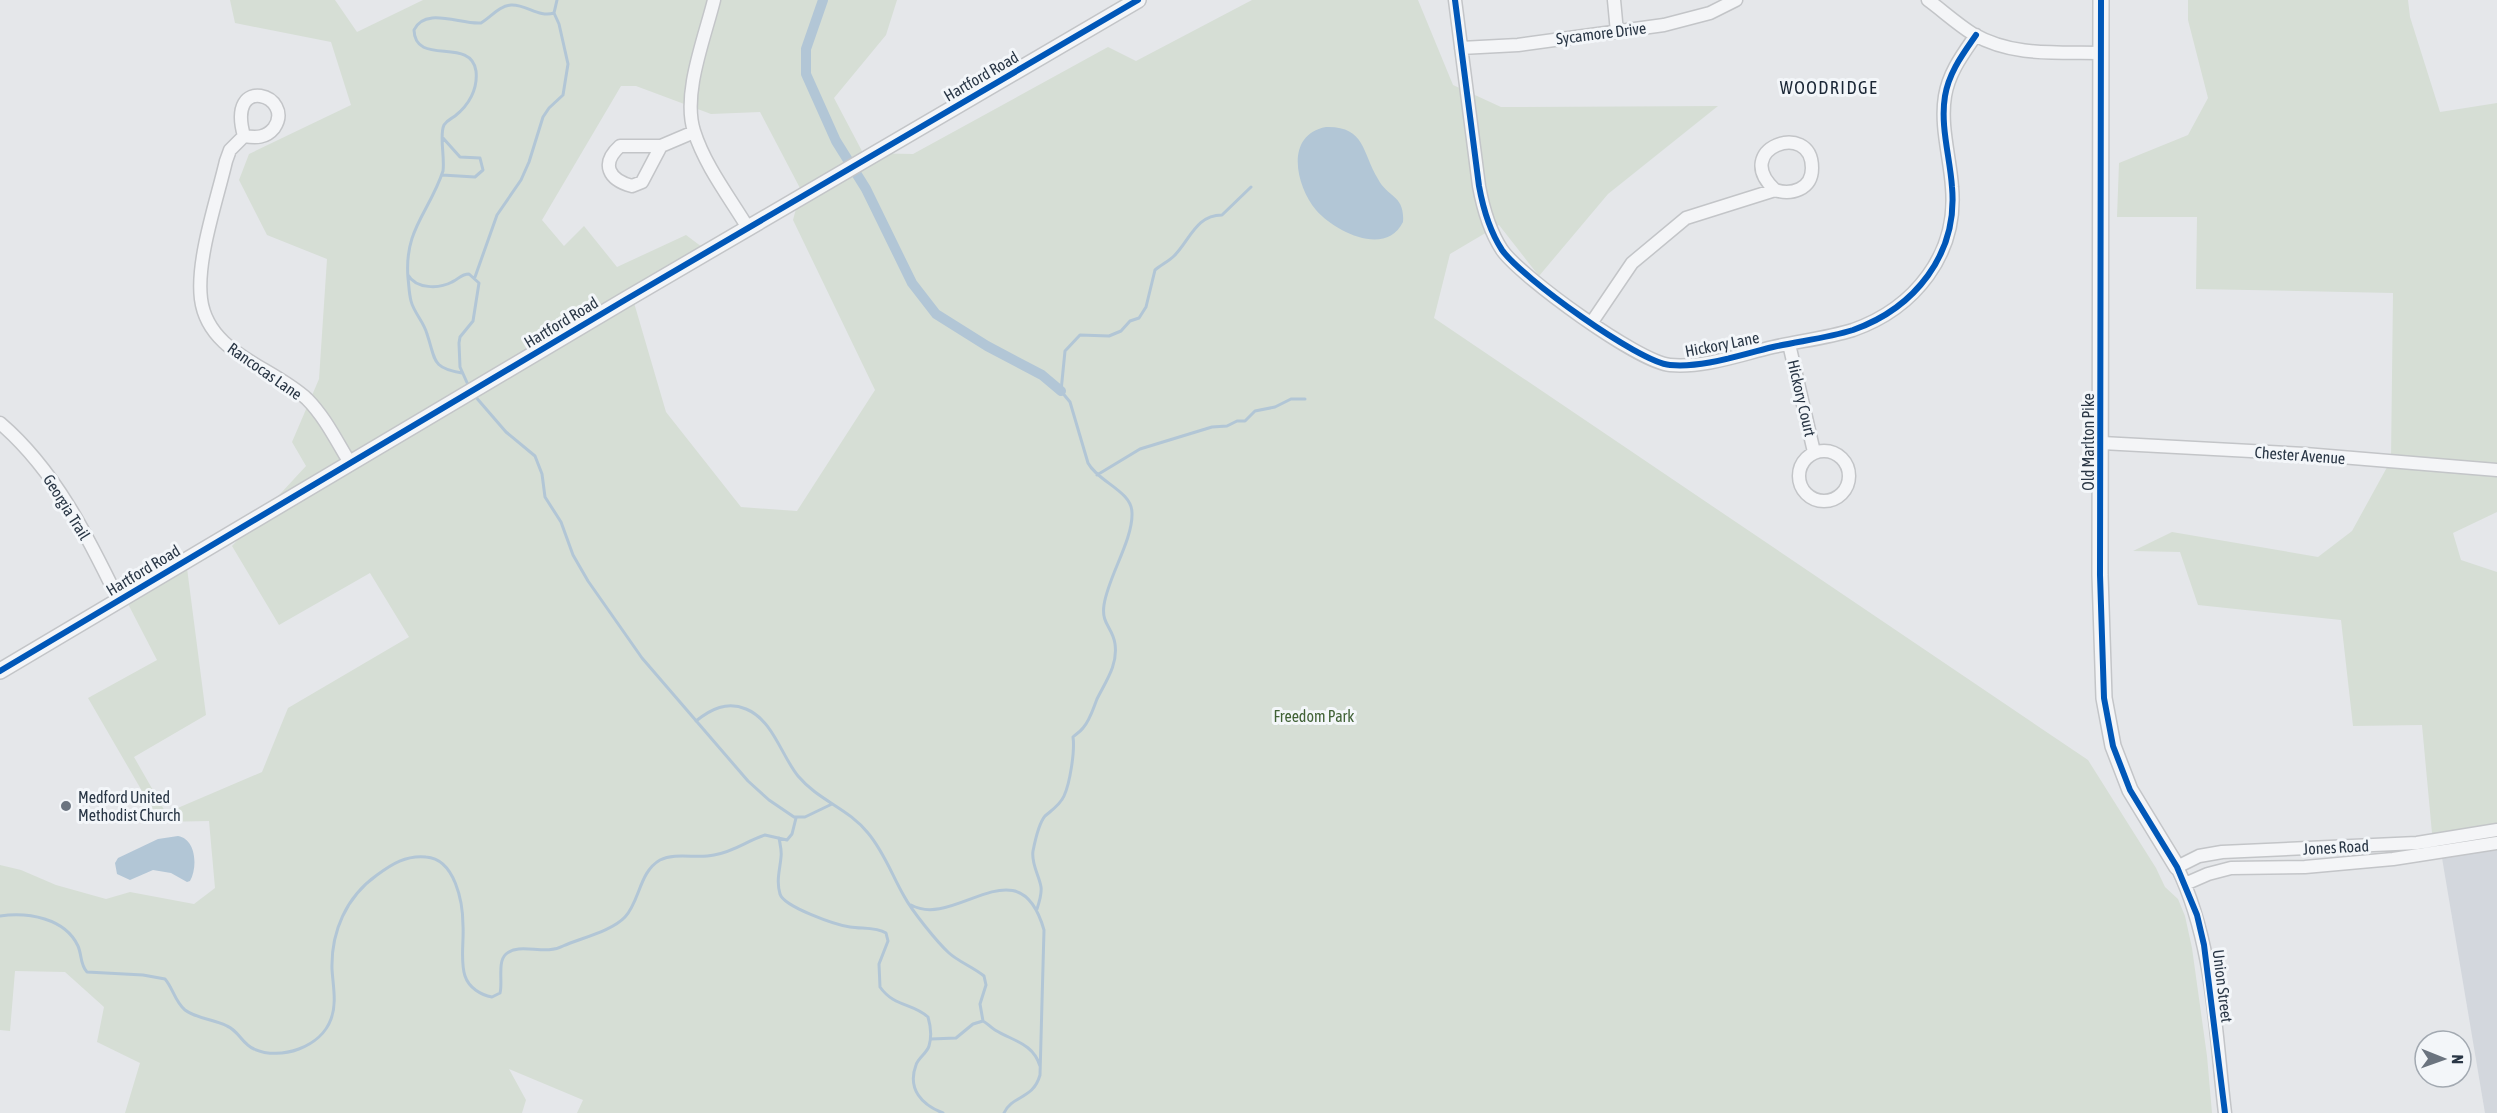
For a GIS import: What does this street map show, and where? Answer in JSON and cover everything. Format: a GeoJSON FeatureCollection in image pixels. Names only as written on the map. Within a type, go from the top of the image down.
{"type":"FeatureCollection","features":[{"type":"Feature","properties":{"kind":"street"},"geometry":{"type":"LineString","coordinates":[[714,0],[692,92],[694,132],[707,160],[748,228]]}},
{"type":"Feature","properties":{"kind":"street","name":"Hartford Road"},"geometry":{"type":"LineString","coordinates":[[0,671],[503,372],[1138,0]]}},
{"type":"Feature","properties":{"kind":"street","name":"Hickory Lane"},"geometry":{"type":"LineString","coordinates":[[1455,0],[1479,186],[1490,227],[1503,250],[1521,270],[1592,322],[1642,357],[1667,365],[1707,363],[1853,330],[1876,320],[1909,298],[1927,279],[1934,268],[1949,229],[1953,200],[1944,122],[1945,96],[1954,68],[1976,35]]}},
{"type":"Feature","properties":{"kind":"street"},"geometry":{"type":"LineString","coordinates":[[1614,0],[1617,32]]}},
{"type":"Feature","properties":{"kind":"street","name":"Sycamore Drive"},"geometry":{"type":"LineString","coordinates":[[1461,48],[1503,46],[1617,32],[1695,18],[1736,0]]}},
{"type":"Feature","properties":{"kind":"street"},"geometry":{"type":"LineString","coordinates":[[1928,0],[1976,35],[1994,43],[2028,52],[2101,53]]}},
{"type":"Feature","properties":{"kind":"street","name":"Old Marlton Pike"},"geometry":{"type":"LineString","coordinates":[[2101,0],[2100,586],[2103,672],[2108,723],[2113,746],[2130,790],[2177,867]]}},
{"type":"Feature","properties":{"kind":"street"},"geometry":{"type":"LineString","coordinates":[[661,146],[642,182],[632,186],[619,183],[612,176],[609,166],[611,154],[620,146],[661,146],[694,132]]}},
{"type":"Feature","properties":{"kind":"street","name":"Rancocas Lane"},"geometry":{"type":"LineString","coordinates":[[244,136],[230,150],[218,194],[201,275],[203,310],[213,330],[228,347],[286,383],[309,401],[351,463]]}},
{"type":"Feature","properties":{"kind":"street"},"geometry":{"type":"LineString","coordinates":[[1592,322],[1632,263],[1686,218],[1774,190],[1786,194],[1798,191],[1808,183],[1812,171],[1811,159],[1804,148],[1794,142],[1781,142],[1770,148],[1763,158],[1761,170],[1765,182],[1774,190]]}},
{"type":"Feature","properties":{"kind":"street","name":"Hickory Court"},"geometry":{"type":"LineString","coordinates":[[1790,344],[1814,452]]}},
{"type":"Feature","properties":{"kind":"street","name":"Georgia Trail"},"geometry":{"type":"LineString","coordinates":[[0,423],[30,453],[54,483],[86,536],[119,601]]}},
{"type":"Feature","properties":{"kind":"street","name":"Chester Avenue"},"geometry":{"type":"LineString","coordinates":[[2102,443],[2305,454],[2497,470]]}},
{"type":"Feature","properties":{"kind":"street","name":"Hickory Court"},"geometry":{"type":"LineString","coordinates":[[1828,451],[1841,457],[1848,469],[1848,483],[1840,495],[1827,501],[1813,499],[1802,489],[1800,482],[1799,475],[1803,462],[1814,452],[1828,451]]}},
{"type":"Feature","properties":{"kind":"street","name":"Jones Road"},"geometry":{"type":"LineString","coordinates":[[2177,867],[2199,856],[2222,852],[2417,843],[2497,830]]}},
{"type":"Feature","properties":{"kind":"street","name":"Jones Road"},"geometry":{"type":"LineString","coordinates":[[2185,884],[2208,874],[2231,868],[2305,867],[2393,859],[2497,843]]}},
{"type":"Feature","properties":{"kind":"street","name":"Union Street"},"geometry":{"type":"LineString","coordinates":[[2177,867],[2197,915],[2204,945],[2225,1113]]}},
{"type":"Feature","properties":{"kind":"shaded area"},"geometry":{"type":"Polygon","coordinates":[[[2497,843],[2497,1113],[2485,1113],[2473,1042],[2473,1029],[2471,1029],[2441,852],[2497,843]]]}},
{"type":"Feature","properties":{"kind":"green space","name":"Freedom Park"},"geometry":{"type":"Polygon","coordinates":[[[230,0],[335,0],[357,32],[423,0],[897,0],[886,35],[834,98],[863,153],[913,154],[1108,47],[1136,61],[1252,0],[1418,0],[1453,85],[1501,107],[1718,106],[1608,194],[1539,276],[1499,225],[1450,254],[1434,318],[2088,760],[2156,868],[2165,887],[2178,899],[2185,916],[2192,948],[2207,1056],[2212,1113],[577,1113],[583,1100],[509,1069],[526,1100],[522,1113],[125,1113],[140,1063],[97,1042],[104,1007],[65,972],[15,971],[10,1031],[0,1030],[0,865],[21,870],[56,885],[106,899],[130,892],[194,904],[215,888],[209,821],[160,822],[88,698],[157,660],[127,602],[187,568],[206,715],[134,757],[166,813],[262,772],[288,708],[409,637],[370,573],[279,625],[232,546],[306,466],[292,442],[319,379],[327,259],[267,235],[239,180],[249,154],[351,105],[331,42],[235,23],[230,0]],[[621,86],[542,220],[564,246],[584,226],[617,267],[686,235],[702,247],[630,289],[666,412],[741,507],[797,511],[875,390],[793,220],[801,190],[760,112],[711,114],[636,86],[621,86]]]}},
{"type":"Feature","properties":{"kind":"green space"},"geometry":{"type":"Polygon","coordinates":[[[2188,0],[2408,0],[2410,17],[2440,112],[2497,103],[2497,512],[2453,533],[2461,560],[2497,572],[2497,835],[2433,844],[2422,725],[2353,726],[2341,620],[2198,605],[2180,552],[2133,551],[2172,532],[2318,557],[2352,531],[2391,460],[2393,293],[2196,289],[2197,217],[2117,217],[2119,163],[2188,135],[2208,98],[2188,20],[2188,0]]]}},
{"type":"Feature","properties":{"kind":"water"},"geometry":{"type":"Polygon","coordinates":[[[1326,127],[1339,128],[1355,136],[1361,143],[1382,185],[1399,202],[1403,222],[1395,232],[1385,238],[1373,239],[1347,233],[1324,218],[1309,200],[1299,175],[1299,150],[1304,140],[1313,132],[1326,127]]]}},
{"type":"Feature","properties":{"kind":"water"},"geometry":{"type":"Polygon","coordinates":[[[178,836],[189,842],[194,854],[193,875],[190,881],[187,882],[171,873],[153,870],[130,880],[117,874],[115,863],[118,858],[158,839],[178,836]]]}},
{"type":"Feature","properties":{"kind":"waterway"},"geometry":{"type":"LineString","coordinates":[[475,277],[497,215],[521,180],[529,162],[543,117],[563,95],[568,64],[559,24],[554,13],[557,0]]}},
{"type":"Feature","properties":{"kind":"waterway"},"geometry":{"type":"LineString","coordinates":[[823,0],[806,49],[806,74],[836,141],[866,189],[912,283],[936,314],[987,346],[1042,375],[1061,391]]}},
{"type":"Feature","properties":{"kind":"waterway"},"geometry":{"type":"LineString","coordinates":[[462,373],[445,368],[436,361],[426,330],[411,301],[408,261],[414,234],[443,171],[442,134],[444,125],[468,102],[476,84],[476,71],[472,61],[464,55],[423,47],[417,41],[414,30],[419,23],[435,18],[481,23],[499,10],[511,5],[543,14],[554,13]]}},
{"type":"Feature","properties":{"kind":"waterway"},"geometry":{"type":"LineString","coordinates":[[442,175],[475,177],[483,170],[480,158],[460,157],[443,138]]}},
{"type":"Feature","properties":{"kind":"waterway"},"geometry":{"type":"LineString","coordinates":[[1037,909],[1041,890],[1033,860],[1035,842],[1043,819],[1064,796],[1072,767],[1073,737],[1088,722],[1113,666],[1115,644],[1104,617],[1104,605],[1106,594],[1129,535],[1132,513],[1127,499],[1099,476],[1088,463],[1070,402],[1061,391],[1065,351],[1080,335],[1109,336],[1121,331],[1130,321],[1139,318],[1146,307],[1155,270],[1180,250],[1194,229],[1206,219],[1222,215],[1251,187]]}},
{"type":"Feature","properties":{"kind":"waterway"},"geometry":{"type":"LineString","coordinates":[[408,275],[416,283],[434,287],[469,274],[479,283],[473,321],[460,337],[459,343],[460,367],[469,387]]}},
{"type":"Feature","properties":{"kind":"waterway"},"geometry":{"type":"LineString","coordinates":[[474,395],[506,432],[535,456],[542,474],[545,497],[561,522],[573,555],[588,581],[642,658],[748,781],[769,800],[794,817],[805,817],[832,804]]}},
{"type":"Feature","properties":{"kind":"waterway"},"geometry":{"type":"LineString","coordinates":[[1097,475],[1140,449],[1212,427],[1245,421],[1255,411],[1275,407],[1291,399],[1305,399]]}},
{"type":"Feature","properties":{"kind":"waterway"},"geometry":{"type":"LineString","coordinates":[[696,721],[707,713],[726,706],[746,709],[763,721],[792,768],[806,785],[852,817],[874,840],[908,902],[938,942],[953,956],[984,976],[986,985],[980,1004],[983,1021],[1027,1047],[1033,1052],[1040,1066]]}},
{"type":"Feature","properties":{"kind":"waterway"},"geometry":{"type":"LineString","coordinates":[[0,916],[34,916],[55,923],[64,929],[78,946],[83,966],[87,972],[143,975],[165,979],[179,1003],[190,1013],[231,1028],[254,1049],[276,1053],[288,1052],[299,1049],[319,1037],[331,1019],[334,1001],[332,955],[342,916],[366,884],[400,861],[412,857],[426,857],[444,865],[450,873],[459,894],[463,916],[465,976],[476,990],[492,997],[500,993],[501,967],[506,954],[518,949],[556,949],[596,934],[619,922],[630,910],[648,872],[660,860],[673,856],[707,856],[722,853],[765,835],[787,840],[792,834],[796,818]]}},
{"type":"Feature","properties":{"kind":"waterway"},"geometry":{"type":"LineString","coordinates":[[779,838],[781,855],[778,884],[780,894],[784,899],[800,910],[834,923],[886,933],[888,941],[879,964],[880,987],[897,1002],[916,1009],[928,1017],[930,1042],[928,1049],[917,1062],[913,1082],[923,1101],[943,1113]]}},
{"type":"Feature","properties":{"kind":"waterway"},"geometry":{"type":"LineString","coordinates":[[911,905],[929,910],[947,907],[1003,890],[1019,892],[1033,905],[1044,930],[1040,1075],[1033,1089],[1012,1103],[1004,1113]]}},
{"type":"Feature","properties":{"kind":"waterway"},"geometry":{"type":"LineString","coordinates":[[931,1039],[956,1038],[973,1024],[983,1021]]}},
{"type":"Feature","properties":{"kind":"cycle path"},"geometry":{"type":"LineString","coordinates":[[0,671],[625,300],[1138,0]]}},
{"type":"Feature","properties":{"kind":"cycle path"},"geometry":{"type":"LineString","coordinates":[[1455,0],[1479,186],[1487,219],[1497,242],[1513,263],[1581,316],[1633,350],[1670,365],[1709,363],[1853,330],[1895,308],[1913,293],[1940,256],[1948,235],[1952,211],[1952,187],[1944,130],[1945,96],[1953,71],[1976,35]]}},
{"type":"Feature","properties":{"kind":"cycle path"},"geometry":{"type":"LineString","coordinates":[[2101,0],[2100,575],[2104,698],[2113,746],[2130,790],[2177,867],[2197,915],[2204,945],[2225,1113]]}},
{"type":"Feature","properties":{"kind":"place","name":"Medford United Methodist Church"},"geometry":{"type":"Point","coordinates":[66,806]}},
{"type":"Feature","properties":{"kind":"district","name":"WOODRIDGE"},"geometry":{"type":"Point","coordinates":[1829,88]}}]}
